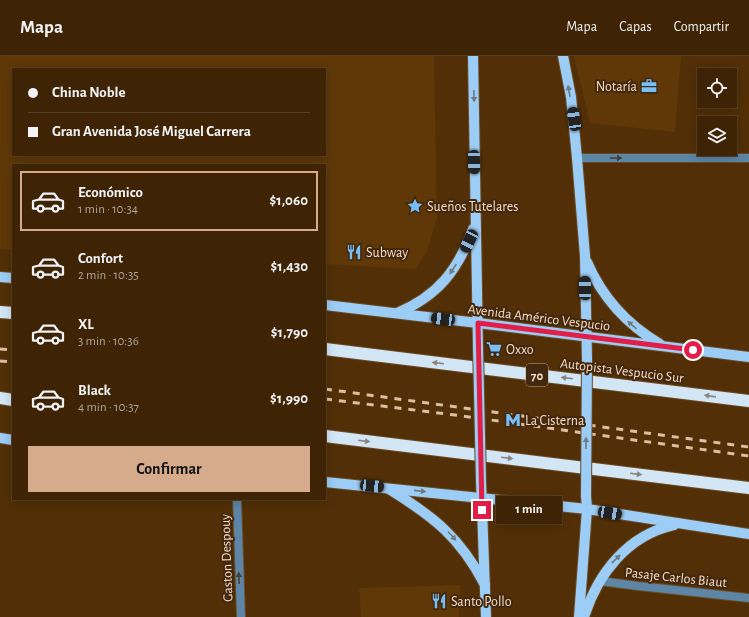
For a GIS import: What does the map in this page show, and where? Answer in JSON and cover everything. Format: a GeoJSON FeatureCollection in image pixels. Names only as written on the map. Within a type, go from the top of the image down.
{"type":"FeatureCollection","features":[{"type":"Feature","properties":{"kind":"highway"},"geometry":{"type":"LineString","coordinates":[[0,312],[12,313]]}},
{"type":"Feature","properties":{"kind":"highway","name":"Autopista Vespucio Sur"},"geometry":{"type":"LineString","coordinates":[[326,349],[749,401]]}},
{"type":"Feature","properties":{"kind":"highway"},"geometry":{"type":"LineString","coordinates":[[0,398],[12,400]]}},
{"type":"Feature","properties":{"kind":"highway"},"geometry":{"type":"LineString","coordinates":[[326,436],[749,488]]}},
{"type":"Feature","properties":{"kind":"main road"},"geometry":{"type":"LineString","coordinates":[[473,56],[480,481],[486,617]]}},
{"type":"Feature","properties":{"kind":"main road"},"geometry":{"type":"LineString","coordinates":[[563,56],[572,104],[578,158],[585,256],[587,509],[578,617]]}},
{"type":"Feature","properties":{"kind":"main road"},"geometry":{"type":"LineString","coordinates":[[395,314],[421,301],[436,291],[444,282],[460,259],[469,241],[475,221]]}},
{"type":"Feature","properties":{"kind":"main road"},"geometry":{"type":"LineString","coordinates":[[585,256],[600,288],[622,316],[635,327],[664,346]]}},
{"type":"Feature","properties":{"kind":"main road"},"geometry":{"type":"LineString","coordinates":[[0,277],[12,278]]}},
{"type":"Feature","properties":{"kind":"main road","name":"Avenida Américo Vespucio"},"geometry":{"type":"LineString","coordinates":[[326,305],[749,357]]}},
{"type":"Feature","properties":{"kind":"main road"},"geometry":{"type":"LineString","coordinates":[[0,438],[12,440]]}},
{"type":"Feature","properties":{"kind":"main road"},"geometry":{"type":"LineString","coordinates":[[326,482],[587,509],[749,534]]}},
{"type":"Feature","properties":{"kind":"main road"},"geometry":{"type":"LineString","coordinates":[[387,488],[427,514],[448,531],[469,557],[485,585]]}},
{"type":"Feature","properties":{"kind":"main road"},"geometry":{"type":"LineString","coordinates":[[584,617],[600,581],[610,565],[631,544],[654,531],[678,524]]}},
{"type":"Feature","properties":{"kind":"street"},"geometry":{"type":"LineString","coordinates":[[578,158],[749,158]]}},
{"type":"Feature","properties":{"kind":"street","name":"Gaston Despouy"},"geometry":{"type":"LineString","coordinates":[[236,500],[241,617]]}},
{"type":"Feature","properties":{"kind":"street","name":"Pasaje Carlos Biaut"},"geometry":{"type":"LineString","coordinates":[[600,581],[749,598]]}},
{"type":"Feature","properties":{"kind":"shaded area"},"geometry":{"type":"Polygon","coordinates":[[[0,56],[434,56],[437,218],[427,251],[416,269],[326,264],[326,164],[12,164],[12,250],[0,249],[0,56]]]}},
{"type":"Feature","properties":{"kind":"shaded area"},"geometry":{"type":"Polygon","coordinates":[[[574,56],[681,56],[675,132],[590,123],[574,56]]]}},
{"type":"Feature","properties":{"kind":"shaded area"},"geometry":{"type":"Polygon","coordinates":[[[460,585],[459,617],[361,617],[359,588],[460,585]]]}},
{"type":"Feature","properties":{"kind":"railway"},"geometry":{"type":"LineString","coordinates":[[0,349],[12,350]]}},
{"type":"Feature","properties":{"kind":"railway"},"geometry":{"type":"LineString","coordinates":[[0,361],[12,362]]}},
{"type":"Feature","properties":{"kind":"railway"},"geometry":{"type":"LineString","coordinates":[[326,389],[749,447]]}},
{"type":"Feature","properties":{"kind":"railway"},"geometry":{"type":"LineString","coordinates":[[326,399],[455,415],[749,456]]}},
{"type":"Feature","properties":{"kind":"place","name":"Notaría"},"geometry":{"type":"Point","coordinates":[649,86]}},
{"type":"Feature","properties":{"kind":"place","name":"Sueños Tutelares"},"geometry":{"type":"Point","coordinates":[415,206]}},
{"type":"Feature","properties":{"kind":"place","name":"Subway"},"geometry":{"type":"Point","coordinates":[354,252]}},
{"type":"Feature","properties":{"kind":"place","name":"Oxxo"},"geometry":{"type":"Point","coordinates":[494,349]}},
{"type":"Feature","properties":{"kind":"place","name":"La Cisterna"},"geometry":{"type":"Point","coordinates":[513,420]}},
{"type":"Feature","properties":{"kind":"place","name":"Santo Pollo"},"geometry":{"type":"Point","coordinates":[439,601]}},
{"type":"Feature","properties":{"kind":"route"},"geometry":{"type":"LineString","coordinates":[[482,510],[480,474],[478,323],[586,338],[693,350]]}}]}
